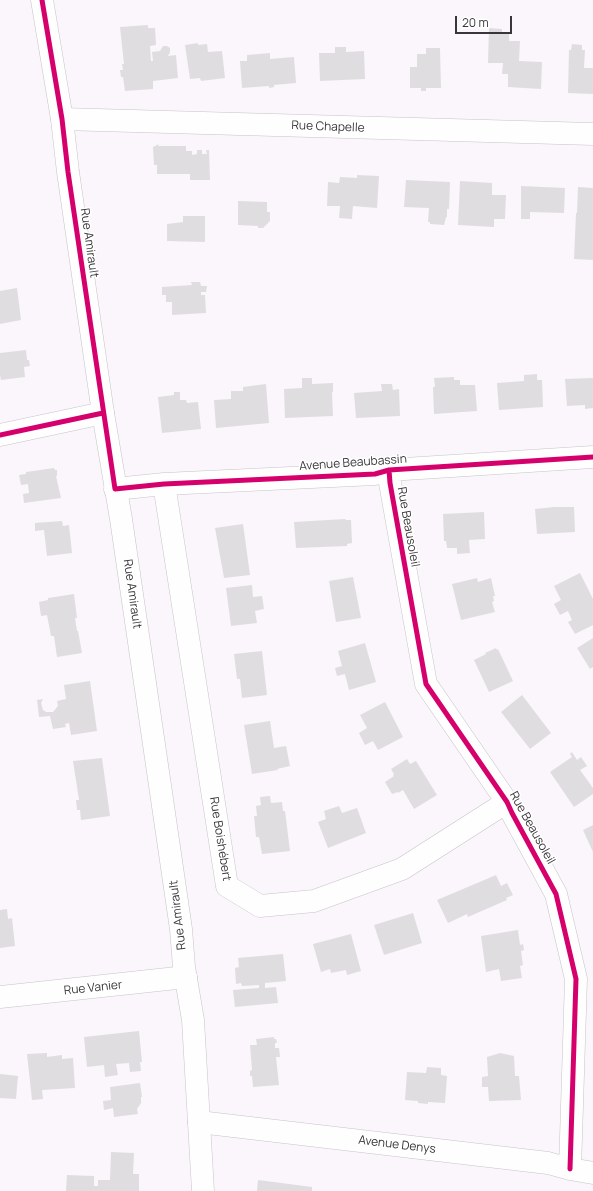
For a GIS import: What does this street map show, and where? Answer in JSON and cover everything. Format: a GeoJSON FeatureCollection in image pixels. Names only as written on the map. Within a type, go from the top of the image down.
{"type":"FeatureCollection","features":[{"type":"Feature","properties":{"kind":"street","name":"Rue Amirault"},"geometry":{"type":"LineString","coordinates":[[42,0],[62,119],[68,172],[181,929],[186,977],[193,1020],[203,1191]]}},
{"type":"Feature","properties":{"kind":"street","name":"Rue Chapelle"},"geometry":{"type":"LineString","coordinates":[[62,119],[593,134]]}},
{"type":"Feature","properties":{"kind":"street"},"geometry":{"type":"LineString","coordinates":[[0,435],[104,413]]}},
{"type":"Feature","properties":{"kind":"street","name":"Avenue Beaubassin"},"geometry":{"type":"LineString","coordinates":[[115,489],[164,484],[376,474],[389,470],[593,457]]}},
{"type":"Feature","properties":{"kind":"street","name":"Rue Beausoleil"},"geometry":{"type":"LineString","coordinates":[[389,470],[390,483],[426,684],[507,802],[556,894],[576,979],[570,1170]]}},
{"type":"Feature","properties":{"kind":"street","name":"Rue Boishébert"},"geometry":{"type":"LineString","coordinates":[[164,484],[227,886],[260,906],[314,901],[402,869],[507,802]]}},
{"type":"Feature","properties":{"kind":"street","name":"Rue Vanier"},"geometry":{"type":"LineString","coordinates":[[0,997],[186,977]]}},
{"type":"Feature","properties":{"kind":"street","name":"Avenue Denys"},"geometry":{"type":"LineString","coordinates":[[199,1122],[548,1163],[570,1170],[593,1172]]}},
{"type":"Feature","properties":{"kind":"building"},"geometry":{"type":"Polygon","coordinates":[[[148,25],[148,28],[155,28],[156,45],[150,46],[151,61],[153,61],[152,52],[160,51],[163,46],[167,46],[170,48],[168,56],[176,55],[178,78],[153,81],[153,89],[125,91],[123,77],[121,77],[120,70],[123,70],[122,64],[124,64],[120,27],[148,25]]]}},
{"type":"Feature","properties":{"kind":"building"},"geometry":{"type":"Polygon","coordinates":[[[489,28],[502,29],[502,33],[509,33],[509,41],[520,41],[519,61],[542,62],[541,89],[508,87],[508,74],[502,74],[503,63],[488,63],[489,28]]]}},
{"type":"Feature","properties":{"kind":"building"},"geometry":{"type":"Polygon","coordinates":[[[198,43],[198,45],[207,44],[208,52],[222,51],[225,78],[201,81],[200,78],[190,79],[185,45],[198,43]]]}},
{"type":"Feature","properties":{"kind":"building"},"geometry":{"type":"Polygon","coordinates":[[[572,44],[582,45],[582,50],[585,50],[584,68],[593,68],[593,94],[568,93],[569,50],[571,50],[572,44]]]}},
{"type":"Feature","properties":{"kind":"building"},"geometry":{"type":"Polygon","coordinates":[[[335,47],[346,47],[346,52],[364,51],[365,79],[320,81],[319,53],[335,53],[335,47]]]}},
{"type":"Feature","properties":{"kind":"building"},"geometry":{"type":"Polygon","coordinates":[[[426,48],[440,48],[441,88],[426,88],[426,91],[421,91],[421,88],[410,88],[410,67],[417,67],[417,54],[426,54],[426,48]]]}},
{"type":"Feature","properties":{"kind":"building"},"geometry":{"type":"Polygon","coordinates":[[[270,53],[270,59],[294,57],[296,83],[274,85],[274,87],[269,88],[269,86],[242,88],[240,61],[247,61],[247,55],[270,53]]]}},
{"type":"Feature","properties":{"kind":"building"},"geometry":{"type":"Polygon","coordinates":[[[159,144],[158,146],[186,146],[186,151],[192,151],[192,155],[197,154],[197,150],[202,150],[202,154],[207,154],[206,150],[209,150],[210,180],[190,180],[190,174],[157,174],[157,165],[154,165],[153,147],[159,144]]]}},
{"type":"Feature","properties":{"kind":"building"},"geometry":{"type":"Polygon","coordinates":[[[357,175],[379,176],[377,208],[353,206],[352,219],[339,218],[340,206],[327,206],[328,182],[339,183],[340,177],[357,178],[357,175]]]}},
{"type":"Feature","properties":{"kind":"building"},"geometry":{"type":"Polygon","coordinates":[[[406,180],[450,182],[449,209],[447,209],[447,217],[444,225],[430,224],[430,222],[428,222],[429,208],[404,207],[406,180]]]}},
{"type":"Feature","properties":{"kind":"building"},"geometry":{"type":"Polygon","coordinates":[[[460,181],[492,183],[492,195],[506,195],[505,219],[494,219],[494,227],[458,225],[460,181]]]}},
{"type":"Feature","properties":{"kind":"building"},"geometry":{"type":"Polygon","coordinates":[[[521,186],[565,188],[564,213],[530,212],[530,219],[521,219],[521,186]]]}},
{"type":"Feature","properties":{"kind":"building"},"geometry":{"type":"Polygon","coordinates":[[[578,187],[593,188],[593,260],[574,259],[578,187]]]}},
{"type":"Feature","properties":{"kind":"building"},"geometry":{"type":"Polygon","coordinates":[[[238,201],[267,202],[267,212],[270,212],[270,221],[263,228],[258,228],[258,226],[238,225],[238,201]]]}},
{"type":"Feature","properties":{"kind":"building"},"geometry":{"type":"Polygon","coordinates":[[[183,216],[205,216],[205,242],[167,241],[167,224],[183,222],[183,216]]]}},
{"type":"Feature","properties":{"kind":"building"},"geometry":{"type":"Polygon","coordinates":[[[191,282],[200,282],[201,286],[207,286],[206,292],[201,292],[201,295],[205,295],[206,313],[172,315],[172,302],[166,302],[166,295],[162,295],[162,287],[192,285],[191,282]]]}},
{"type":"Feature","properties":{"kind":"building"},"geometry":{"type":"Polygon","coordinates":[[[17,288],[21,320],[0,324],[0,291],[17,288]]]}},
{"type":"Feature","properties":{"kind":"building"},"geometry":{"type":"Polygon","coordinates":[[[26,350],[27,360],[29,360],[30,366],[24,367],[25,377],[1,380],[0,353],[26,350]]]}},
{"type":"Feature","properties":{"kind":"building"},"geometry":{"type":"Polygon","coordinates":[[[537,374],[537,380],[542,380],[543,407],[499,410],[497,383],[524,381],[524,375],[537,374]]]}},
{"type":"Feature","properties":{"kind":"building"},"geometry":{"type":"Polygon","coordinates":[[[454,377],[454,380],[460,380],[460,385],[475,385],[477,411],[434,414],[434,378],[454,377]]]}},
{"type":"Feature","properties":{"kind":"building"},"geometry":{"type":"Polygon","coordinates":[[[302,378],[312,378],[312,384],[333,383],[333,416],[285,418],[284,389],[302,388],[302,378]]]}},
{"type":"Feature","properties":{"kind":"building"},"geometry":{"type":"Polygon","coordinates":[[[593,378],[593,408],[585,409],[585,405],[567,406],[565,379],[593,378]]]}},
{"type":"Feature","properties":{"kind":"building"},"geometry":{"type":"Polygon","coordinates":[[[266,384],[269,423],[216,428],[214,400],[231,399],[231,391],[243,391],[243,387],[266,384]]]}},
{"type":"Feature","properties":{"kind":"building"},"geometry":{"type":"Polygon","coordinates":[[[381,384],[392,384],[393,390],[399,389],[400,416],[356,418],[354,393],[382,391],[381,384]]]}},
{"type":"Feature","properties":{"kind":"building"},"geometry":{"type":"Polygon","coordinates":[[[174,392],[180,392],[180,400],[186,400],[187,403],[198,402],[201,429],[162,433],[158,397],[174,395],[174,392]]]}},
{"type":"Feature","properties":{"kind":"building"},"geometry":{"type":"Polygon","coordinates":[[[54,468],[57,470],[56,476],[61,498],[24,503],[23,494],[29,493],[28,484],[21,485],[19,475],[26,474],[26,472],[54,468]]]}},
{"type":"Feature","properties":{"kind":"building"},"geometry":{"type":"Polygon","coordinates":[[[574,507],[575,532],[537,534],[535,509],[574,507]]]}},
{"type":"Feature","properties":{"kind":"building"},"geometry":{"type":"Polygon","coordinates":[[[484,512],[485,539],[469,540],[470,553],[457,554],[457,548],[447,548],[446,541],[444,541],[443,514],[484,512]]]}},
{"type":"Feature","properties":{"kind":"building"},"geometry":{"type":"Polygon","coordinates":[[[345,519],[351,520],[352,543],[347,544],[347,546],[296,548],[294,522],[345,519]]]}},
{"type":"Feature","properties":{"kind":"building"},"geometry":{"type":"Polygon","coordinates":[[[62,521],[63,526],[69,525],[72,553],[47,556],[44,530],[35,531],[35,523],[62,521]]]}},
{"type":"Feature","properties":{"kind":"building"},"geometry":{"type":"Polygon","coordinates":[[[243,524],[250,575],[224,578],[215,528],[243,524]]]}},
{"type":"Feature","properties":{"kind":"building"},"geometry":{"type":"Polygon","coordinates":[[[580,573],[593,599],[593,625],[575,634],[568,622],[572,620],[568,611],[560,615],[554,604],[561,600],[554,586],[580,573]]]}},
{"type":"Feature","properties":{"kind":"building"},"geometry":{"type":"Polygon","coordinates":[[[353,577],[361,618],[336,622],[329,581],[353,577]]]}},
{"type":"Feature","properties":{"kind":"building"},"geometry":{"type":"Polygon","coordinates":[[[477,578],[478,582],[491,578],[495,596],[493,596],[494,601],[492,602],[495,612],[461,620],[452,584],[477,578]]]}},
{"type":"Feature","properties":{"kind":"building"},"geometry":{"type":"Polygon","coordinates":[[[252,585],[253,597],[262,596],[264,609],[255,611],[257,623],[231,626],[226,588],[252,585]]]}},
{"type":"Feature","properties":{"kind":"building"},"geometry":{"type":"Polygon","coordinates":[[[74,594],[77,618],[75,618],[82,653],[57,657],[54,636],[51,636],[47,615],[41,616],[39,602],[48,600],[48,598],[74,594]]]}},
{"type":"Feature","properties":{"kind":"building"},"geometry":{"type":"Polygon","coordinates":[[[593,638],[593,667],[590,669],[577,648],[593,638]]]}},
{"type":"Feature","properties":{"kind":"building"},"geometry":{"type":"Polygon","coordinates":[[[365,643],[376,682],[349,690],[345,674],[337,676],[335,668],[342,666],[338,651],[365,643]]]}},
{"type":"Feature","properties":{"kind":"building"},"geometry":{"type":"Polygon","coordinates":[[[496,648],[497,650],[498,649],[513,681],[489,692],[474,660],[496,648]]]}},
{"type":"Feature","properties":{"kind":"building"},"geometry":{"type":"Polygon","coordinates":[[[262,651],[267,695],[242,698],[240,679],[237,679],[234,654],[262,651]]]}},
{"type":"Feature","properties":{"kind":"building"},"geometry":{"type":"Polygon","coordinates":[[[90,681],[97,731],[71,735],[69,723],[65,724],[66,727],[53,729],[50,716],[39,717],[37,700],[43,699],[41,703],[43,710],[46,712],[53,712],[58,706],[57,701],[66,699],[64,685],[90,681]]]}},
{"type":"Feature","properties":{"kind":"building"},"geometry":{"type":"Polygon","coordinates":[[[522,695],[551,733],[530,749],[501,712],[522,695]]]}},
{"type":"Feature","properties":{"kind":"building"},"geometry":{"type":"Polygon","coordinates":[[[385,702],[403,737],[378,750],[373,741],[365,745],[359,733],[367,728],[360,715],[385,702]]]}},
{"type":"Feature","properties":{"kind":"building"},"geometry":{"type":"Polygon","coordinates":[[[270,721],[274,748],[286,746],[290,766],[277,769],[278,770],[252,774],[244,725],[270,721]]]}},
{"type":"Feature","properties":{"kind":"building"},"geometry":{"type":"Polygon","coordinates":[[[572,752],[577,760],[581,757],[587,766],[580,770],[593,788],[593,794],[574,807],[550,772],[572,757],[570,754],[572,752]]]}},
{"type":"Feature","properties":{"kind":"building"},"geometry":{"type":"Polygon","coordinates":[[[102,758],[110,816],[81,820],[80,810],[77,810],[76,800],[79,800],[73,761],[102,758]]]}},
{"type":"Feature","properties":{"kind":"building"},"geometry":{"type":"Polygon","coordinates":[[[407,759],[410,764],[416,761],[437,795],[414,809],[403,790],[392,794],[385,782],[394,776],[391,769],[407,759]]]}},
{"type":"Feature","properties":{"kind":"building"},"geometry":{"type":"Polygon","coordinates":[[[270,796],[271,803],[282,802],[283,811],[285,811],[290,851],[262,854],[259,837],[256,837],[254,816],[257,816],[256,806],[261,805],[260,797],[270,796]]]}},
{"type":"Feature","properties":{"kind":"building"},"geometry":{"type":"Polygon","coordinates":[[[339,806],[342,813],[357,808],[366,833],[328,848],[318,822],[326,819],[324,811],[339,806]]]}},
{"type":"Feature","properties":{"kind":"building"},"geometry":{"type":"Polygon","coordinates":[[[593,825],[593,852],[583,830],[593,825]]]}},
{"type":"Feature","properties":{"kind":"building"},"geometry":{"type":"Polygon","coordinates":[[[496,875],[501,886],[507,883],[513,895],[506,898],[507,900],[468,917],[467,914],[448,923],[437,900],[496,875]]]}},
{"type":"Feature","properties":{"kind":"building"},"geometry":{"type":"Polygon","coordinates":[[[7,909],[8,919],[12,918],[15,946],[0,948],[0,910],[7,909]]]}},
{"type":"Feature","properties":{"kind":"building"},"geometry":{"type":"Polygon","coordinates":[[[413,913],[422,943],[384,955],[374,925],[413,913]]]}},
{"type":"Feature","properties":{"kind":"building"},"geometry":{"type":"Polygon","coordinates":[[[518,930],[520,945],[523,944],[524,950],[521,951],[523,965],[520,966],[522,978],[501,981],[499,969],[486,972],[481,936],[518,930]]]}},
{"type":"Feature","properties":{"kind":"building"},"geometry":{"type":"Polygon","coordinates":[[[351,934],[361,971],[347,975],[346,970],[331,973],[330,969],[321,972],[313,944],[351,934]]]}},
{"type":"Feature","properties":{"kind":"building"},"geometry":{"type":"Polygon","coordinates":[[[283,954],[286,981],[265,983],[265,988],[276,987],[278,1003],[235,1007],[233,990],[259,988],[259,985],[242,986],[241,983],[236,984],[235,968],[239,967],[238,958],[283,954]]]}},
{"type":"Feature","properties":{"kind":"building"},"geometry":{"type":"Polygon","coordinates":[[[139,1031],[142,1062],[140,1062],[141,1071],[130,1072],[129,1063],[116,1064],[118,1075],[105,1077],[104,1065],[87,1067],[84,1037],[139,1031]]]}},
{"type":"Feature","properties":{"kind":"building"},"geometry":{"type":"Polygon","coordinates":[[[274,1037],[277,1043],[275,1043],[275,1048],[279,1048],[280,1057],[276,1057],[279,1085],[253,1087],[252,1076],[250,1076],[250,1071],[252,1070],[250,1045],[257,1045],[256,1039],[274,1037]]]}},
{"type":"Feature","properties":{"kind":"building"},"geometry":{"type":"Polygon","coordinates":[[[47,1053],[47,1057],[62,1055],[62,1059],[73,1058],[75,1088],[42,1090],[43,1099],[32,1100],[27,1054],[47,1053]]]}},
{"type":"Feature","properties":{"kind":"building"},"geometry":{"type":"Polygon","coordinates":[[[500,1053],[514,1056],[515,1076],[519,1076],[521,1100],[489,1101],[488,1087],[482,1087],[482,1077],[488,1076],[487,1057],[500,1053]]]}},
{"type":"Feature","properties":{"kind":"building"},"geometry":{"type":"Polygon","coordinates":[[[427,1067],[441,1068],[441,1075],[447,1076],[445,1103],[428,1102],[428,1104],[418,1103],[418,1101],[405,1100],[407,1072],[426,1073],[427,1067]]]}},
{"type":"Feature","properties":{"kind":"building"},"geometry":{"type":"Polygon","coordinates":[[[0,1074],[18,1076],[16,1099],[0,1098],[0,1074]]]}},
{"type":"Feature","properties":{"kind":"building"},"geometry":{"type":"Polygon","coordinates":[[[140,1083],[142,1097],[141,1103],[137,1109],[138,1114],[114,1117],[113,1108],[104,1110],[103,1101],[111,1100],[110,1087],[140,1083]]]}},
{"type":"Feature","properties":{"kind":"building"},"geometry":{"type":"Polygon","coordinates":[[[111,1152],[134,1153],[133,1174],[139,1174],[139,1191],[66,1191],[67,1175],[94,1176],[94,1186],[98,1186],[98,1180],[110,1180],[111,1152]]]}},
{"type":"Feature","properties":{"kind":"building"},"geometry":{"type":"Polygon","coordinates":[[[258,1180],[312,1187],[312,1191],[257,1191],[258,1180]]]}},
{"type":"Feature","properties":{"kind":"cycle path"},"geometry":{"type":"LineString","coordinates":[[42,0],[62,119],[68,172],[115,489],[164,484],[375,474],[389,470],[593,457]]}},
{"type":"Feature","properties":{"kind":"cycle path"},"geometry":{"type":"LineString","coordinates":[[0,435],[103,413]]}},
{"type":"Feature","properties":{"kind":"cycle path"},"geometry":{"type":"LineString","coordinates":[[389,470],[390,483],[426,684],[507,802],[556,894],[576,979],[570,1169]]}}]}
